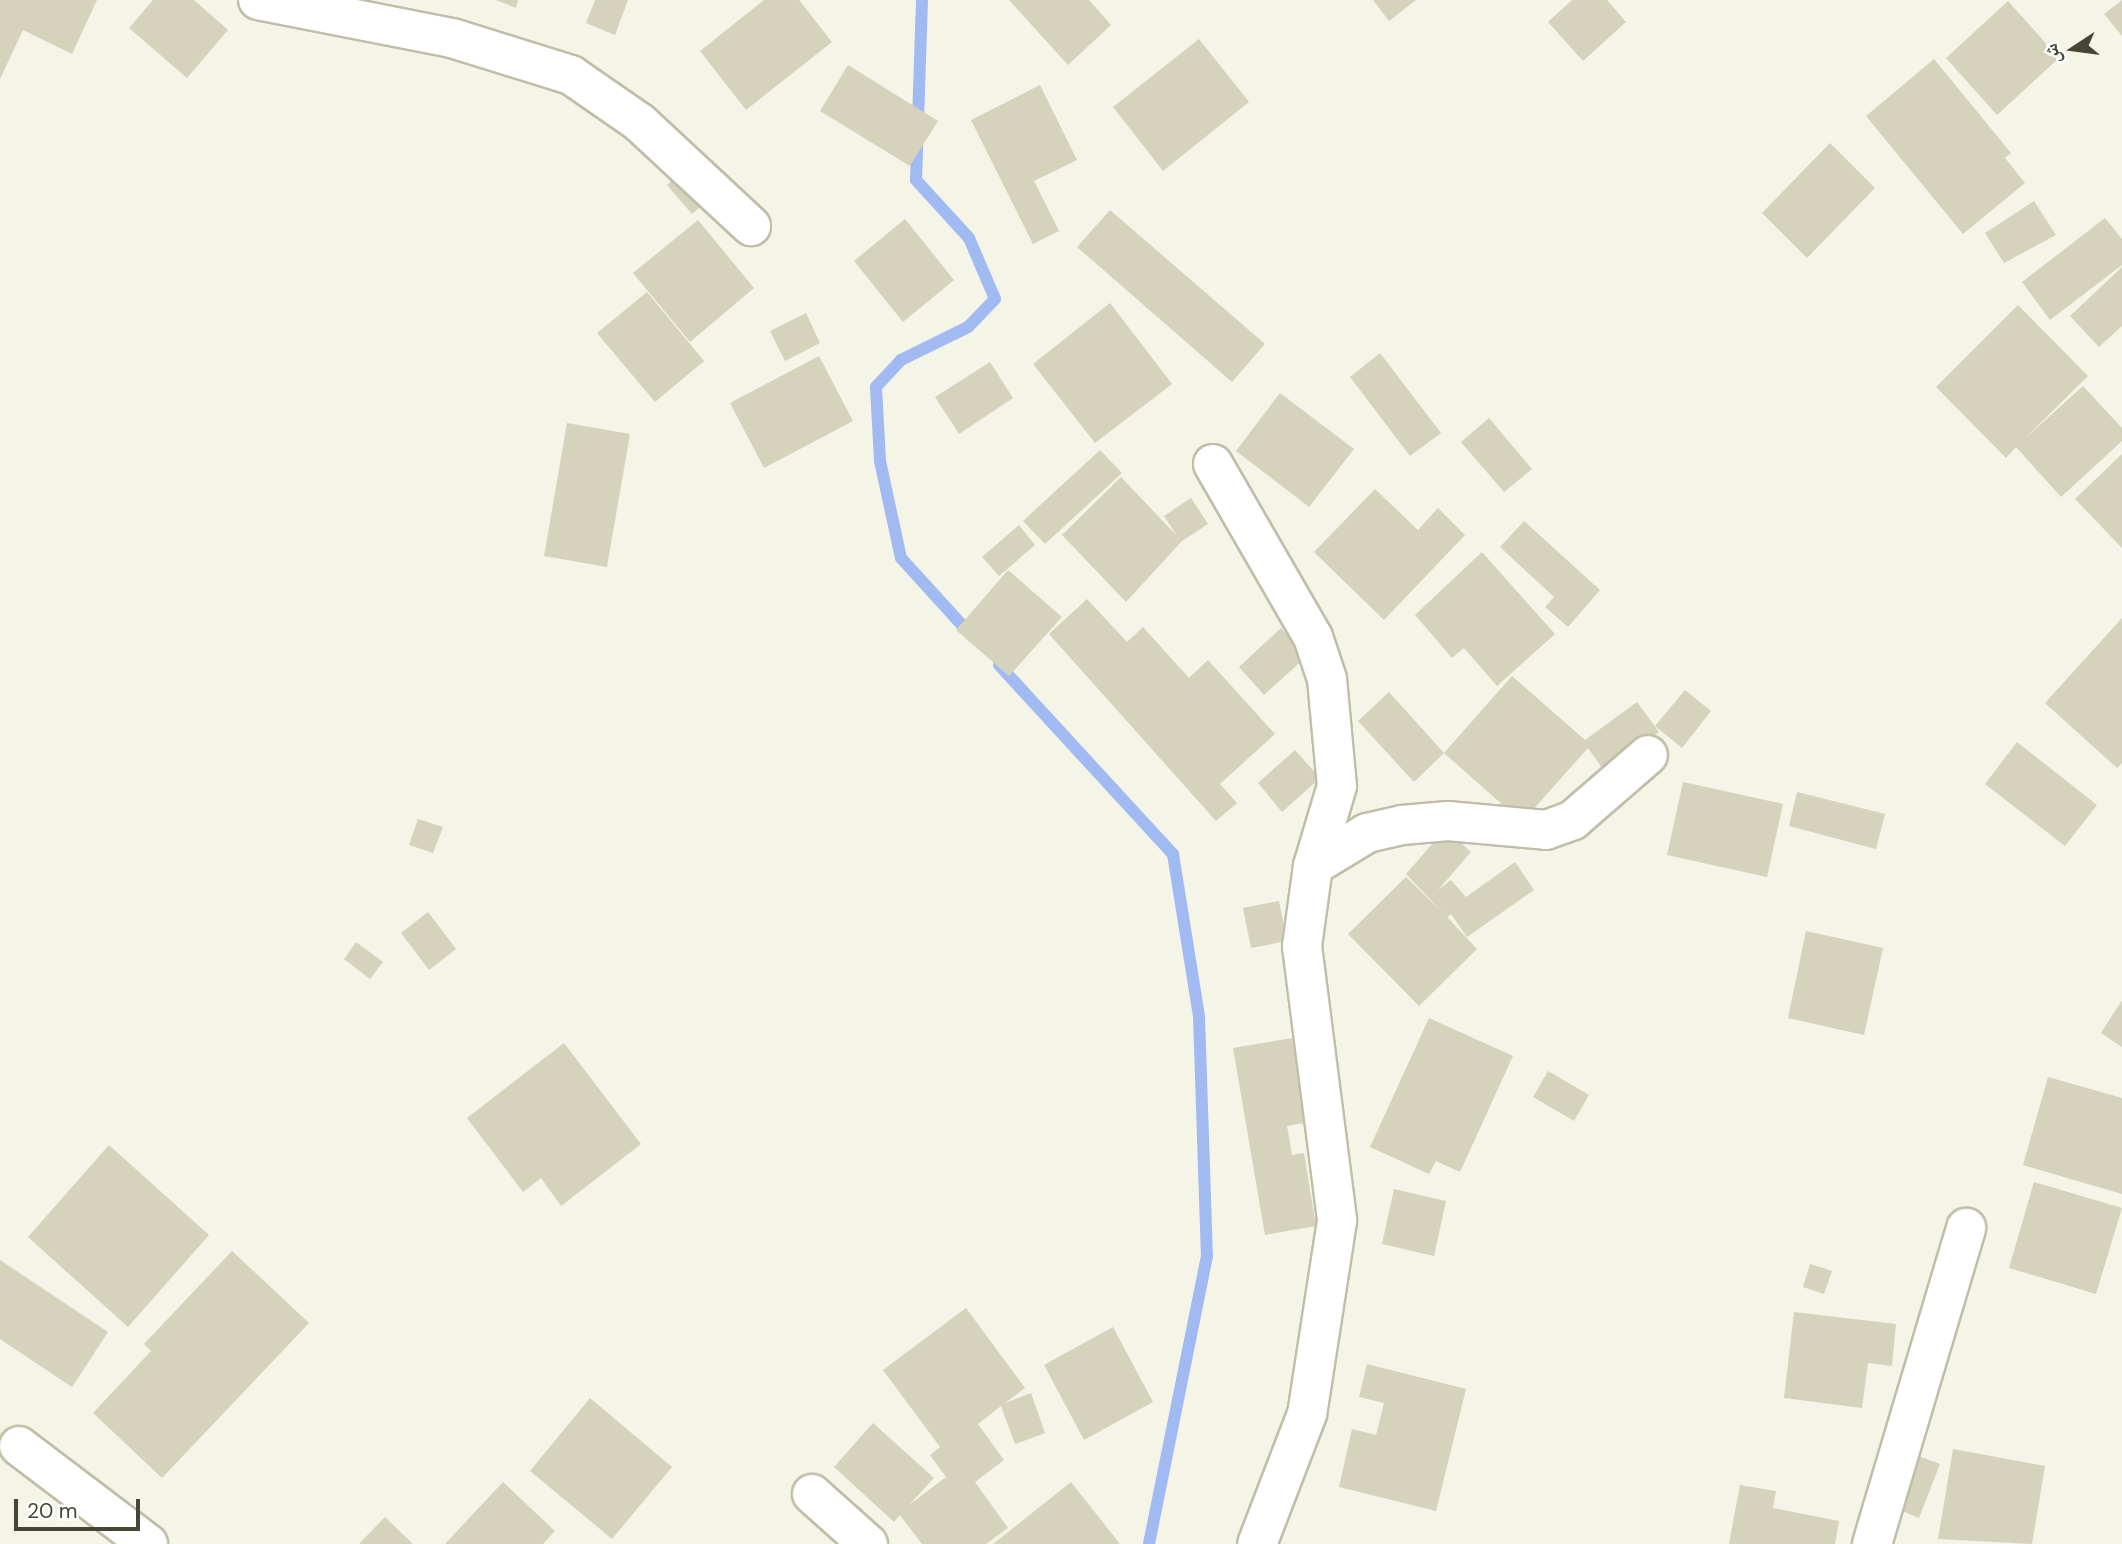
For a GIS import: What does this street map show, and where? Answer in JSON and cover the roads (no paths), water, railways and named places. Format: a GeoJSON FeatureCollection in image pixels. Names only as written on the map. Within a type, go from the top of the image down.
{"type":"FeatureCollection","features":[{"type":"Feature","properties":{"kind":"street"},"geometry":{"type":"LineString","coordinates":[[258,0],[453,38],[571,75],[639,122],[751,226]]}},
{"type":"Feature","properties":{"kind":"street"},"geometry":{"type":"LineString","coordinates":[[1213,464],[1313,637],[1327,679],[1337,786],[1313,866],[1302,946],[1337,1221],[1307,1414],[1257,1544]]}},
{"type":"Feature","properties":{"kind":"street"},"geometry":{"type":"LineString","coordinates":[[1313,866],[1367,833],[1402,825],[1448,821],[1546,830],[1573,820],[1648,755]]}},
{"type":"Feature","properties":{"kind":"street"},"geometry":{"type":"LineString","coordinates":[[1871,1544],[1966,1228]]}},
{"type":"Feature","properties":{"kind":"street"},"geometry":{"type":"LineString","coordinates":[[19,1446],[148,1544]]}},
{"type":"Feature","properties":{"kind":"street"},"geometry":{"type":"LineString","coordinates":[[812,1494],[868,1544]]}},
{"type":"Feature","properties":{"kind":"waterway"},"geometry":{"type":"LineString","coordinates":[[922,0],[916,180],[969,238],[995,299],[968,327],[901,360],[876,387],[880,461],[901,558],[972,636]]}},
{"type":"Feature","properties":{"kind":"waterway"},"geometry":{"type":"LineString","coordinates":[[999,665],[1173,854],[1199,1017],[1207,1256],[1149,1544]]}}]}
